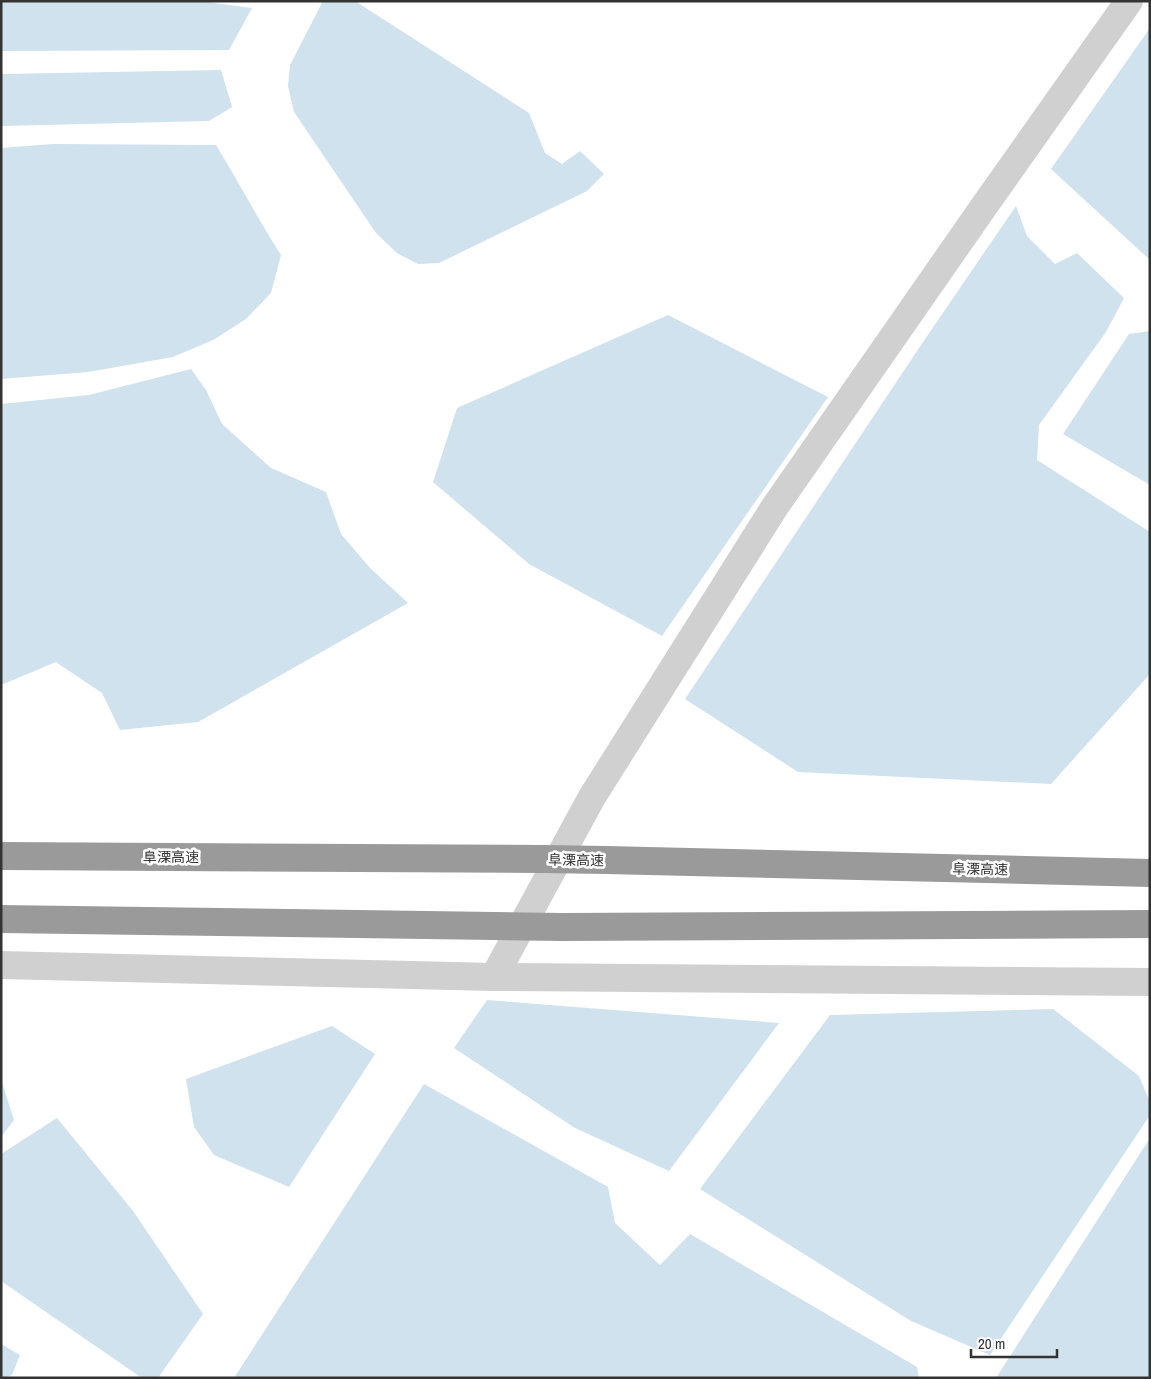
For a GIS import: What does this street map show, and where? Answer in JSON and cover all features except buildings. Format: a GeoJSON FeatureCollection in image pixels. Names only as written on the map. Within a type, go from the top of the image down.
{"type":"FeatureCollection","features":[{"type":"Feature","properties":{"kind":"highway","name":"阜溧高速"},"geometry":{"type":"LineString","coordinates":[[1,856],[543,859],[1150,873]]}},
{"type":"Feature","properties":{"kind":"highway"},"geometry":{"type":"LineString","coordinates":[[1,919],[562,927],[1150,924]]}},
{"type":"Feature","properties":{"kind":"street"},"geometry":{"type":"LineString","coordinates":[[494,977],[592,797],[774,508],[1129,1]]}},
{"type":"Feature","properties":{"kind":"street"},"geometry":{"type":"LineString","coordinates":[[1,965],[494,977],[1150,982]]}},
{"type":"Feature","properties":{"kind":"water"},"geometry":{"type":"Polygon","coordinates":[[[1,1],[199,1],[252,8],[229,50],[1,51],[1,1]]]}},
{"type":"Feature","properties":{"kind":"water"},"geometry":{"type":"Polygon","coordinates":[[[323,1],[355,1],[529,113],[545,153],[562,164],[580,151],[604,174],[587,191],[439,263],[418,264],[397,253],[376,233],[294,112],[288,86],[290,65],[323,1]]]}},
{"type":"Feature","properties":{"kind":"water"},"geometry":{"type":"Polygon","coordinates":[[[1150,28],[1150,260],[1051,169],[1150,28]]]}},
{"type":"Feature","properties":{"kind":"water"},"geometry":{"type":"Polygon","coordinates":[[[221,70],[232,107],[209,121],[1,126],[1,74],[221,70]]]}},
{"type":"Feature","properties":{"kind":"water"},"geometry":{"type":"Polygon","coordinates":[[[53,144],[216,145],[281,255],[271,293],[246,319],[213,340],[173,357],[88,372],[1,379],[1,148],[53,144]]]}},
{"type":"Feature","properties":{"kind":"water"},"geometry":{"type":"Polygon","coordinates":[[[1016,206],[1027,236],[1055,264],[1077,253],[1124,298],[1106,332],[1039,425],[1037,460],[1150,532],[1150,674],[1051,784],[798,772],[685,699],[1016,206]]]}},
{"type":"Feature","properties":{"kind":"water"},"geometry":{"type":"Polygon","coordinates":[[[668,315],[828,397],[662,636],[529,564],[433,482],[457,408],[668,315]]]}},
{"type":"Feature","properties":{"kind":"water"},"geometry":{"type":"Polygon","coordinates":[[[1150,331],[1150,485],[1063,434],[1129,334],[1150,331]]]}},
{"type":"Feature","properties":{"kind":"water"},"geometry":{"type":"Polygon","coordinates":[[[191,369],[206,390],[222,424],[271,468],[326,492],[341,534],[370,568],[408,603],[198,722],[120,730],[102,693],[56,662],[1,685],[1,404],[89,395],[191,369]]]}},
{"type":"Feature","properties":{"kind":"water"},"geometry":{"type":"Polygon","coordinates":[[[487,1000],[779,1023],[669,1171],[575,1128],[454,1048],[487,1000]]]}},
{"type":"Feature","properties":{"kind":"water"},"geometry":{"type":"Polygon","coordinates":[[[1053,1009],[1139,1076],[1150,1102],[1150,1115],[990,1355],[911,1321],[700,1189],[830,1015],[1053,1009]]]}},
{"type":"Feature","properties":{"kind":"water"},"geometry":{"type":"Polygon","coordinates":[[[332,1026],[375,1054],[289,1187],[214,1155],[194,1127],[186,1079],[332,1026]]]}},
{"type":"Feature","properties":{"kind":"water"},"geometry":{"type":"Polygon","coordinates":[[[1,1079],[14,1120],[1,1137],[1,1079]]]}},
{"type":"Feature","properties":{"kind":"water"},"geometry":{"type":"Polygon","coordinates":[[[424,1084],[608,1187],[615,1223],[660,1265],[690,1234],[917,1367],[919,1378],[234,1378],[424,1084]]]}},
{"type":"Feature","properties":{"kind":"water"},"geometry":{"type":"Polygon","coordinates":[[[57,1118],[133,1211],[203,1314],[158,1378],[142,1378],[1,1281],[1,1154],[57,1118]]]}},
{"type":"Feature","properties":{"kind":"water"},"geometry":{"type":"Polygon","coordinates":[[[1150,1138],[1150,1378],[996,1378],[1150,1138]]]}},
{"type":"Feature","properties":{"kind":"water"},"geometry":{"type":"Polygon","coordinates":[[[1,1344],[20,1355],[12,1375],[5,1378],[1,1378],[1,1344]]]}}]}
